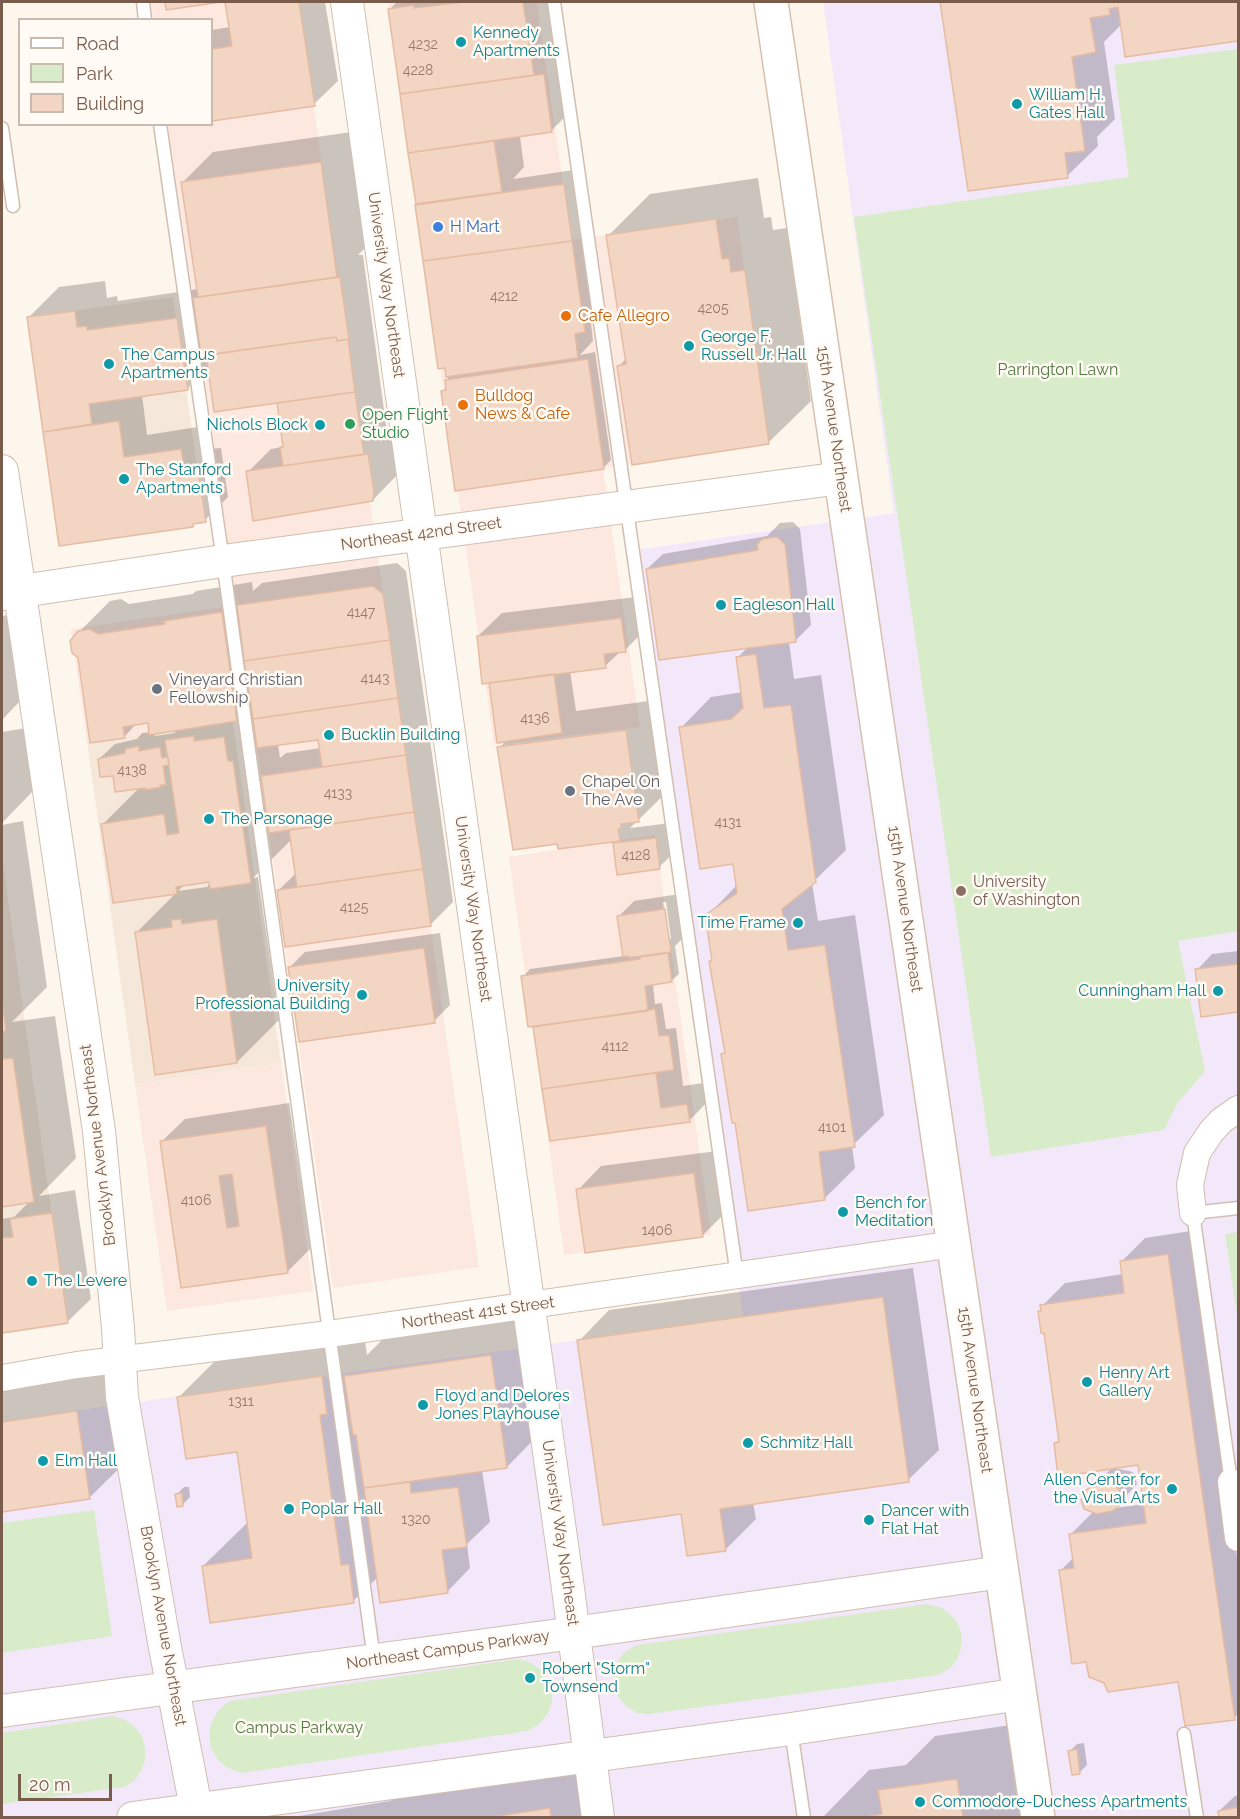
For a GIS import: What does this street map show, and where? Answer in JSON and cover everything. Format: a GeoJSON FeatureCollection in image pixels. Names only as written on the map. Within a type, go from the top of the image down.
{"type":"FeatureCollection","features":[{"type":"Feature","properties":{"kind":"main road","name":"15th Avenue Northeast"},"geometry":{"type":"LineString","coordinates":[[771,2],[1038,1818]]}},
{"type":"Feature","properties":{"kind":"street","name":"University Way Northeast"},"geometry":{"type":"LineString","coordinates":[[346,2],[529,1305],[598,1818]]}},
{"type":"Feature","properties":{"kind":"street","name":"Brooklyn Avenue Northeast"},"geometry":{"type":"LineString","coordinates":[[2,471],[11,593],[99,1131],[122,1397],[197,1813]]}},
{"type":"Feature","properties":{"kind":"street","name":"Northeast 42nd Street"},"geometry":{"type":"LineString","coordinates":[[11,593],[223,561],[841,478]]}},
{"type":"Feature","properties":{"kind":"street"},"geometry":{"type":"LineString","coordinates":[[1193,1214],[1190,1185],[1197,1154],[1221,1121],[1239,1109]]}},
{"type":"Feature","properties":{"kind":"street","name":"Northeast 41st Street"},"geometry":{"type":"LineString","coordinates":[[2,1378],[329,1334],[954,1244]]}},
{"type":"Feature","properties":{"kind":"street"},"geometry":{"type":"LineString","coordinates":[[1231,1482],[1239,1538]]}},
{"type":"Feature","properties":{"kind":"street","name":"Northeast Campus Parkway"},"geometry":{"type":"LineString","coordinates":[[2,1712],[574,1634],[1002,1572]]}},
{"type":"Feature","properties":{"kind":"street"},"geometry":{"type":"LineString","coordinates":[[133,1818],[197,1813],[791,1729],[1020,1694]]}},
{"type":"Feature","properties":{"kind":"lane"},"geometry":{"type":"LineString","coordinates":[[142,2],[145,18]]}},
{"type":"Feature","properties":{"kind":"lane"},"geometry":{"type":"LineString","coordinates":[[554,2],[737,1276]]}},
{"type":"Feature","properties":{"kind":"lane"},"geometry":{"type":"LineString","coordinates":[[160,126],[223,561],[374,1660]]}},
{"type":"Feature","properties":{"kind":"lane"},"geometry":{"type":"LineString","coordinates":[[2,128],[13,206]]}},
{"type":"Feature","properties":{"kind":"lane"},"geometry":{"type":"LineString","coordinates":[[1231,1482],[1193,1214],[1239,1208]]}},
{"type":"Feature","properties":{"kind":"lane"},"geometry":{"type":"LineString","coordinates":[[791,1729],[804,1818]]}},
{"type":"Feature","properties":{"kind":"lane"},"geometry":{"type":"LineString","coordinates":[[1184,1734],[1197,1818]]}},
{"type":"Feature","properties":{"kind":"shaded area"},"geometry":{"type":"Polygon","coordinates":[[[151,2],[299,2],[479,1267],[333,1288],[253,719],[87,742],[71,629],[237,605],[168,126],[213,126],[213,18],[153,18],[151,2]]]}},
{"type":"Feature","properties":{"kind":"shaded area"},"geometry":{"type":"Polygon","coordinates":[[[388,2],[537,2],[571,240],[737,217],[769,444],[603,468],[640,727],[494,745],[388,2]]]}},
{"type":"Feature","properties":{"kind":"shaded area","name":"University of Washington"},"geometry":{"type":"Polygon","coordinates":[[[823,2],[1238,2],[1238,1817],[2,1817],[2,1421],[743,1317],[635,550],[894,513],[823,2]]]}},
{"type":"Feature","properties":{"kind":"shaded area"},"geometry":{"type":"Polygon","coordinates":[[[173,297],[205,523],[59,544],[27,317],[173,297]]]}},
{"type":"Feature","properties":{"kind":"shaded area"},"geometry":{"type":"Polygon","coordinates":[[[233,722],[281,1063],[135,1084],[87,742],[233,722]]]}},
{"type":"Feature","properties":{"kind":"shaded area"},"geometry":{"type":"Polygon","coordinates":[[[655,835],[711,1235],[564,1255],[509,857],[655,835]]]}},
{"type":"Feature","properties":{"kind":"shaded area"},"geometry":{"type":"Polygon","coordinates":[[[2,856],[67,1325],[2,1334],[2,856]]]}},
{"type":"Feature","properties":{"kind":"shaded area"},"geometry":{"type":"Polygon","coordinates":[[[281,1063],[313,1291],[167,1311],[135,1084],[281,1063]]]}},
{"type":"Feature","properties":{"kind":"green space","name":"Parrington Lawn"},"geometry":{"type":"Polygon","coordinates":[[[1238,49],[1238,931],[1178,941],[1205,1071],[1177,1104],[1164,1130],[991,1157],[854,217],[1129,177],[1114,65],[1238,49]]]}},
{"type":"Feature","properties":{"kind":"green space"},"geometry":{"type":"Polygon","coordinates":[[[1238,1232],[1238,1321],[1225,1234],[1238,1232]]]}},
{"type":"Feature","properties":{"kind":"green space"},"geometry":{"type":"Polygon","coordinates":[[[94,1510],[112,1636],[2,1653],[2,1523],[94,1510]]]}},
{"type":"Feature","properties":{"kind":"green space"},"geometry":{"type":"Polygon","coordinates":[[[927,1604],[940,1607],[950,1614],[958,1624],[962,1636],[957,1660],[949,1669],[938,1675],[649,1714],[637,1713],[626,1706],[618,1696],[614,1685],[614,1672],[618,1660],[626,1651],[637,1645],[927,1604]]]}},
{"type":"Feature","properties":{"kind":"green space","name":"Campus Parkway"},"geometry":{"type":"Polygon","coordinates":[[[518,1659],[530,1662],[540,1669],[548,1679],[552,1691],[552,1703],[547,1715],[528,1731],[241,1773],[228,1768],[218,1760],[211,1748],[209,1734],[212,1721],[219,1710],[230,1701],[518,1659]]]}},
{"type":"Feature","properties":{"kind":"green space"},"geometry":{"type":"Polygon","coordinates":[[[113,1716],[135,1727],[142,1737],[145,1760],[134,1781],[124,1787],[2,1804],[2,1733],[113,1716]]]}},
{"type":"Feature","properties":{"kind":"building"},"geometry":{"type":"Polygon","coordinates":[[[165,2],[221,2],[166,10],[165,2]]]}},
{"type":"Feature","properties":{"kind":"building"},"geometry":{"type":"Polygon","coordinates":[[[225,2],[299,2],[315,106],[213,121],[213,49],[232,46],[225,2]]]}},
{"type":"Feature","properties":{"kind":"building","name":"Kennedy Apartments"},"geometry":{"type":"Polygon","coordinates":[[[464,2],[523,2],[534,75],[400,94],[388,9],[464,2]]]}},
{"type":"Feature","properties":{"kind":"building","name":"William H. Gates Hall"},"geometry":{"type":"Polygon","coordinates":[[[940,2],[1238,2],[1238,41],[1125,57],[1118,7],[1109,9],[1110,15],[1090,18],[1096,52],[1072,57],[1085,151],[1065,153],[1068,178],[968,191],[940,2]]]}},
{"type":"Feature","properties":{"kind":"building"},"geometry":{"type":"Polygon","coordinates":[[[544,74],[552,132],[408,153],[400,94],[544,74]]]}},
{"type":"Feature","properties":{"kind":"building"},"geometry":{"type":"Polygon","coordinates":[[[494,141],[502,192],[416,204],[408,153],[494,141]]]}},
{"type":"Feature","properties":{"kind":"building"},"geometry":{"type":"Polygon","coordinates":[[[321,162],[337,277],[198,297],[181,182],[321,162]]]}},
{"type":"Feature","properties":{"kind":"building"},"geometry":{"type":"Polygon","coordinates":[[[564,184],[572,241],[423,261],[415,205],[564,184]]]}},
{"type":"Feature","properties":{"kind":"building","name":"George F. Russell Jr. Hall"},"geometry":{"type":"Polygon","coordinates":[[[716,219],[722,259],[729,258],[731,272],[745,270],[769,444],[632,465],[617,366],[626,364],[606,235],[716,219]]]}},
{"type":"Feature","properties":{"kind":"building"},"geometry":{"type":"Polygon","coordinates":[[[572,241],[585,332],[575,334],[578,358],[446,377],[445,368],[438,369],[423,261],[572,241]]]}},
{"type":"Feature","properties":{"kind":"building"},"geometry":{"type":"Polygon","coordinates":[[[340,277],[349,339],[337,341],[336,337],[201,356],[193,298],[340,277]]]}},
{"type":"Feature","properties":{"kind":"building","name":"The Campus Apartments"},"geometry":{"type":"Polygon","coordinates":[[[75,311],[77,327],[87,326],[87,330],[177,318],[188,390],[89,404],[92,424],[43,432],[27,317],[75,311]]]}},
{"type":"Feature","properties":{"kind":"building"},"geometry":{"type":"Polygon","coordinates":[[[336,337],[337,341],[348,339],[355,392],[214,412],[206,355],[336,337]]]}},
{"type":"Feature","properties":{"kind":"building"},"geometry":{"type":"Polygon","coordinates":[[[588,359],[604,469],[455,491],[441,391],[446,390],[445,380],[588,359]]]}},
{"type":"Feature","properties":{"kind":"building","name":"Nichols Block"},"geometry":{"type":"Polygon","coordinates":[[[355,392],[364,454],[283,466],[280,447],[283,447],[277,403],[355,392]]]}},
{"type":"Feature","properties":{"kind":"building","name":"The Stanford Apartments"},"geometry":{"type":"Polygon","coordinates":[[[119,421],[124,457],[181,449],[185,472],[198,470],[206,522],[193,524],[193,527],[59,546],[43,432],[119,421]]]}},
{"type":"Feature","properties":{"kind":"building"},"geometry":{"type":"Polygon","coordinates":[[[368,454],[374,491],[373,501],[253,521],[246,471],[368,454]]]}},
{"type":"Feature","properties":{"kind":"building","name":"Eagleson Hall"},"geometry":{"type":"Polygon","coordinates":[[[777,537],[785,544],[796,642],[659,660],[646,569],[758,550],[757,545],[762,539],[777,537]]]}},
{"type":"Feature","properties":{"kind":"building"},"geometry":{"type":"Polygon","coordinates":[[[373,586],[383,594],[390,640],[244,661],[237,605],[373,586]]]}},
{"type":"Feature","properties":{"kind":"building","name":"Vineyard Christian Fellowship"},"geometry":{"type":"Polygon","coordinates":[[[222,612],[237,721],[149,735],[148,723],[123,727],[125,738],[90,743],[78,658],[72,653],[70,641],[78,631],[90,629],[98,634],[165,624],[164,621],[222,612]]]}},
{"type":"Feature","properties":{"kind":"building"},"geometry":{"type":"Polygon","coordinates":[[[621,618],[626,652],[604,654],[606,668],[482,684],[477,636],[621,618]]]}},
{"type":"Feature","properties":{"kind":"building"},"geometry":{"type":"Polygon","coordinates":[[[390,640],[398,698],[253,719],[244,661],[390,640]]]}},
{"type":"Feature","properties":{"kind":"building"},"geometry":{"type":"Polygon","coordinates":[[[756,654],[764,708],[791,705],[816,882],[782,909],[788,950],[825,945],[855,1147],[819,1152],[825,1200],[748,1211],[735,1123],[732,1123],[721,1054],[725,1053],[709,961],[712,961],[705,915],[737,893],[733,864],[700,869],[679,727],[731,719],[743,708],[736,657],[756,654]]]}},
{"type":"Feature","properties":{"kind":"building"},"geometry":{"type":"Polygon","coordinates":[[[554,674],[562,733],[497,743],[489,683],[554,674]]]}},
{"type":"Feature","properties":{"kind":"building","name":"Bucklin Building"},"geometry":{"type":"Polygon","coordinates":[[[398,698],[406,755],[322,767],[318,740],[257,748],[253,719],[398,698]]]}},
{"type":"Feature","properties":{"kind":"building","name":"Chapel On The Ave"},"geometry":{"type":"Polygon","coordinates":[[[626,730],[639,822],[621,824],[621,829],[618,829],[620,841],[558,849],[557,844],[513,850],[497,747],[626,730]]]}},
{"type":"Feature","properties":{"kind":"building","name":"The Parsonage"},"geometry":{"type":"Polygon","coordinates":[[[194,736],[194,741],[224,737],[228,761],[233,761],[251,883],[210,889],[209,882],[176,887],[177,894],[113,903],[101,824],[164,814],[167,835],[179,833],[165,740],[194,736]]]}},
{"type":"Feature","properties":{"kind":"building"},"geometry":{"type":"Polygon","coordinates":[[[139,746],[139,751],[160,747],[162,758],[168,757],[169,765],[163,766],[166,785],[145,790],[145,788],[115,792],[113,776],[100,777],[98,759],[125,753],[125,749],[139,746]]]}},
{"type":"Feature","properties":{"kind":"building"},"geometry":{"type":"Polygon","coordinates":[[[406,755],[414,812],[269,833],[261,776],[406,755]]]}},
{"type":"Feature","properties":{"kind":"building"},"geometry":{"type":"Polygon","coordinates":[[[414,812],[423,869],[297,887],[289,830],[414,812]]]}},
{"type":"Feature","properties":{"kind":"building"},"geometry":{"type":"Polygon","coordinates":[[[656,838],[660,869],[617,875],[613,843],[656,838]]]}},
{"type":"Feature","properties":{"kind":"building"},"geometry":{"type":"Polygon","coordinates":[[[423,869],[431,926],[285,947],[277,890],[423,869]]]}},
{"type":"Feature","properties":{"kind":"building"},"geometry":{"type":"Polygon","coordinates":[[[665,909],[671,952],[623,957],[617,916],[665,909]]]}},
{"type":"Feature","properties":{"kind":"building"},"geometry":{"type":"Polygon","coordinates":[[[181,919],[182,924],[217,919],[237,1063],[155,1075],[135,932],[172,927],[171,920],[181,919]]]}},
{"type":"Feature","properties":{"kind":"building","name":"University Professional Building"},"geometry":{"type":"Polygon","coordinates":[[[424,948],[435,1023],[299,1042],[288,967],[424,948]]]}},
{"type":"Feature","properties":{"kind":"building"},"geometry":{"type":"Polygon","coordinates":[[[668,953],[672,982],[645,986],[648,1011],[528,1027],[521,976],[668,953]]]}},
{"type":"Feature","properties":{"kind":"building","name":"Cunningham Hall"},"geometry":{"type":"Polygon","coordinates":[[[1238,964],[1238,1012],[1201,1017],[1195,969],[1238,964]]]}},
{"type":"Feature","properties":{"kind":"building"},"geometry":{"type":"Polygon","coordinates":[[[2,1002],[6,1031],[2,1031],[2,1002]]]}},
{"type":"Feature","properties":{"kind":"building"},"geometry":{"type":"Polygon","coordinates":[[[655,1009],[659,1036],[669,1035],[674,1070],[542,1089],[533,1027],[655,1009]]]}},
{"type":"Feature","properties":{"kind":"building"},"geometry":{"type":"Polygon","coordinates":[[[13,1058],[34,1202],[2,1207],[2,1059],[13,1058]]]}},
{"type":"Feature","properties":{"kind":"building"},"geometry":{"type":"Polygon","coordinates":[[[656,1073],[661,1108],[687,1104],[690,1122],[550,1141],[542,1089],[656,1073]]]}},
{"type":"Feature","properties":{"kind":"building"},"geometry":{"type":"Polygon","coordinates":[[[266,1126],[288,1273],[181,1288],[160,1141],[266,1126]],[[232,1174],[219,1176],[227,1228],[239,1226],[232,1174]]]}},
{"type":"Feature","properties":{"kind":"building"},"geometry":{"type":"Polygon","coordinates":[[[694,1173],[703,1237],[585,1253],[576,1189],[694,1173]]]}},
{"type":"Feature","properties":{"kind":"building","name":"The Levere"},"geometry":{"type":"Polygon","coordinates":[[[52,1213],[68,1323],[2,1333],[2,1238],[13,1237],[10,1219],[52,1213]]]}},
{"type":"Feature","properties":{"kind":"building"},"geometry":{"type":"Polygon","coordinates":[[[1168,1254],[1235,1720],[1185,1726],[1178,1682],[1108,1692],[1104,1683],[1089,1677],[1086,1662],[1072,1664],[1059,1570],[1074,1568],[1069,1534],[1146,1523],[1138,1465],[1058,1477],[1054,1443],[1059,1442],[1044,1333],[1041,1333],[1038,1311],[1041,1311],[1040,1305],[1124,1293],[1120,1261],[1168,1254]]]}},
{"type":"Feature","properties":{"kind":"building","name":"Schmitz Hall"},"geometry":{"type":"Polygon","coordinates":[[[883,1297],[909,1482],[720,1509],[726,1551],[687,1556],[681,1514],[603,1525],[577,1340],[883,1297]]]}},
{"type":"Feature","properties":{"kind":"building","name":"Floyd and Delores Jones Playhouse"},"geometry":{"type":"Polygon","coordinates":[[[491,1355],[507,1468],[364,1488],[344,1376],[491,1355]]]}},
{"type":"Feature","properties":{"kind":"building","name":"Poplar Hall"},"geometry":{"type":"Polygon","coordinates":[[[322,1376],[327,1414],[320,1415],[341,1565],[349,1564],[354,1603],[210,1623],[202,1566],[252,1558],[237,1452],[186,1459],[177,1397],[322,1376]]]}},
{"type":"Feature","properties":{"kind":"building","name":"Elm Hall"},"geometry":{"type":"Polygon","coordinates":[[[77,1411],[90,1499],[2,1512],[2,1422],[77,1411]]]}},
{"type":"Feature","properties":{"kind":"building"},"geometry":{"type":"Polygon","coordinates":[[[410,1482],[411,1493],[458,1487],[467,1547],[442,1550],[448,1593],[380,1603],[364,1488],[410,1482]]]}},
{"type":"Feature","properties":{"kind":"building"},"geometry":{"type":"Polygon","coordinates":[[[1100,1483],[1119,1489],[1122,1501],[1112,1511],[1097,1514],[1084,1509],[1081,1500],[1086,1490],[1100,1483]]]}},
{"type":"Feature","properties":{"kind":"building"},"geometry":{"type":"Polygon","coordinates":[[[182,1493],[183,1506],[177,1507],[175,1494],[182,1493]]]}},
{"type":"Feature","properties":{"kind":"building"},"geometry":{"type":"Polygon","coordinates":[[[1077,1749],[1080,1774],[1072,1775],[1068,1751],[1077,1749]]]}},
{"type":"Feature","properties":{"kind":"building","name":"Commodore-Duchess Apartments"},"geometry":{"type":"Polygon","coordinates":[[[957,1779],[963,1818],[859,1818],[882,1814],[878,1790],[957,1779]]]}},
{"type":"Feature","properties":{"kind":"building"},"geometry":{"type":"Polygon","coordinates":[[[1238,1807],[1238,1818],[1219,1818],[1218,1811],[1238,1807]]]}},
{"type":"Feature","properties":{"kind":"building"},"geometry":{"type":"Polygon","coordinates":[[[550,1808],[551,1818],[486,1818],[550,1808]]]}},
{"type":"Feature","properties":{"kind":"place","name":"Kennedy Apartments"},"geometry":{"type":"Point","coordinates":[461,42]}},
{"type":"Feature","properties":{"kind":"place","name":"William H. Gates Hall"},"geometry":{"type":"Point","coordinates":[1017,104]}},
{"type":"Feature","properties":{"kind":"place","name":"H Mart"},"geometry":{"type":"Point","coordinates":[438,227]}},
{"type":"Feature","properties":{"kind":"place","name":"Cafe Allegro"},"geometry":{"type":"Point","coordinates":[566,316]}},
{"type":"Feature","properties":{"kind":"place","name":"George F. Russell Jr. Hall"},"geometry":{"type":"Point","coordinates":[689,346]}},
{"type":"Feature","properties":{"kind":"place","name":"The Campus Apartments"},"geometry":{"type":"Point","coordinates":[109,364]}},
{"type":"Feature","properties":{"kind":"place","name":"Bulldog News & Cafe"},"geometry":{"type":"Point","coordinates":[463,405]}},
{"type":"Feature","properties":{"kind":"place","name":"Open Flight Studio"},"geometry":{"type":"Point","coordinates":[350,424]}},
{"type":"Feature","properties":{"kind":"place","name":"Nichols Block"},"geometry":{"type":"Point","coordinates":[320,425]}},
{"type":"Feature","properties":{"kind":"place","name":"The Stanford Apartments"},"geometry":{"type":"Point","coordinates":[124,479]}},
{"type":"Feature","properties":{"kind":"place","name":"Eagleson Hall"},"geometry":{"type":"Point","coordinates":[721,605]}},
{"type":"Feature","properties":{"kind":"place","name":"Vineyard Christian Fellowship"},"geometry":{"type":"Point","coordinates":[157,689]}},
{"type":"Feature","properties":{"kind":"place","name":"Bucklin Building"},"geometry":{"type":"Point","coordinates":[329,735]}},
{"type":"Feature","properties":{"kind":"place","name":"Chapel On The Ave"},"geometry":{"type":"Point","coordinates":[570,791]}},
{"type":"Feature","properties":{"kind":"place","name":"The Parsonage"},"geometry":{"type":"Point","coordinates":[209,819]}},
{"type":"Feature","properties":{"kind":"place","name":"University of Washington"},"geometry":{"type":"Point","coordinates":[961,891]}},
{"type":"Feature","properties":{"kind":"place","name":"Time Frame"},"geometry":{"type":"Point","coordinates":[798,923]}},
{"type":"Feature","properties":{"kind":"place","name":"Cunningham Hall"},"geometry":{"type":"Point","coordinates":[1218,991]}},
{"type":"Feature","properties":{"kind":"place","name":"University Professional Building"},"geometry":{"type":"Point","coordinates":[362,995]}},
{"type":"Feature","properties":{"kind":"place","name":"Bench for Meditation"},"geometry":{"type":"Point","coordinates":[843,1212]}},
{"type":"Feature","properties":{"kind":"place","name":"The Levere"},"geometry":{"type":"Point","coordinates":[32,1281]}},
{"type":"Feature","properties":{"kind":"place","name":"Henry Art Gallery"},"geometry":{"type":"Point","coordinates":[1087,1382]}},
{"type":"Feature","properties":{"kind":"place","name":"Floyd and Delores Jones Playhouse"},"geometry":{"type":"Point","coordinates":[423,1405]}},
{"type":"Feature","properties":{"kind":"place","name":"Schmitz Hall"},"geometry":{"type":"Point","coordinates":[748,1443]}},
{"type":"Feature","properties":{"kind":"place","name":"Elm Hall"},"geometry":{"type":"Point","coordinates":[43,1461]}},
{"type":"Feature","properties":{"kind":"place","name":"Allen Center for the Visual Arts"},"geometry":{"type":"Point","coordinates":[1172,1489]}},
{"type":"Feature","properties":{"kind":"place","name":"Poplar Hall"},"geometry":{"type":"Point","coordinates":[289,1509]}},
{"type":"Feature","properties":{"kind":"place","name":"Dancer with Flat Hat"},"geometry":{"type":"Point","coordinates":[869,1520]}},
{"type":"Feature","properties":{"kind":"place","name":"Robert \"Storm\" Townsend"},"geometry":{"type":"Point","coordinates":[530,1678]}},
{"type":"Feature","properties":{"kind":"place","name":"Commodore-Duchess Apartments"},"geometry":{"type":"Point","coordinates":[920,1802]}}]}
